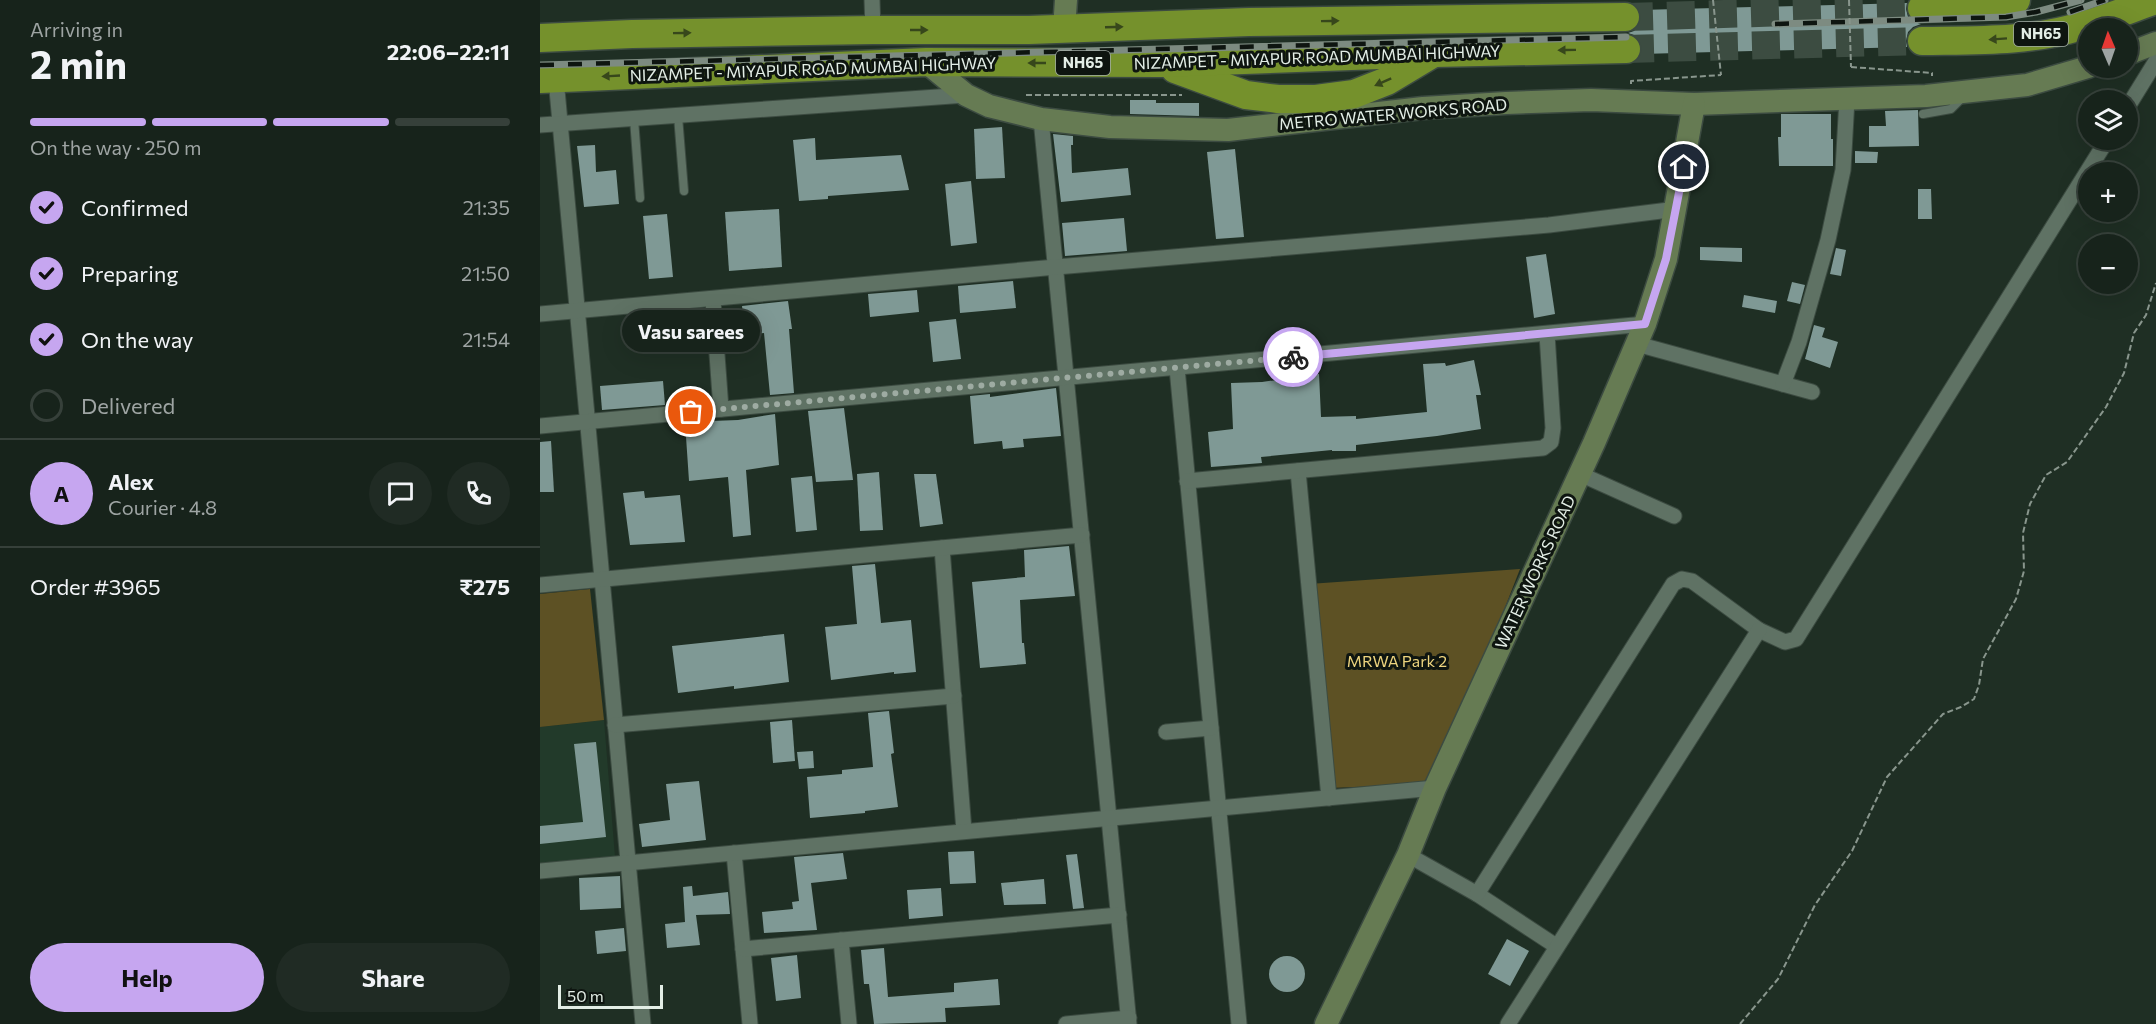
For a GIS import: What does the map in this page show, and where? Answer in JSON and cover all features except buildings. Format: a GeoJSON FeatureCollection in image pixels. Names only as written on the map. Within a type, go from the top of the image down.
{"type":"FeatureCollection","features":[{"type":"Feature","properties":{"kind":"highway"},"geometry":{"type":"LineString","coordinates":[[1249,22],[1311,0]]}},
{"type":"Feature","properties":{"kind":"highway"},"geometry":{"type":"LineString","coordinates":[[1409,0],[1472,20]]}},
{"type":"Feature","properties":{"kind":"highway","name":"NH65"},"geometry":{"type":"LineString","coordinates":[[1922,41],[2032,36],[2076,28],[2156,0]]}},
{"type":"Feature","properties":{"kind":"highway"},"geometry":{"type":"LineString","coordinates":[[1922,8],[1997,2]]}},
{"type":"Feature","properties":{"kind":"highway","name":"NIZAMPET - MIYAPUR ROAD MUMBAI HIGHWAY"},"geometry":{"type":"LineString","coordinates":[[540,38],[644,33],[1064,29],[1249,22],[1625,17]]}},
{"type":"Feature","properties":{"kind":"highway","name":"NIZAMPET - MIYAPUR ROAD MUMBAI HIGHWAY"},"geometry":{"type":"LineString","coordinates":[[548,79],[926,62],[1161,63],[1626,49]]}},
{"type":"Feature","properties":{"kind":"highway"},"geometry":{"type":"LineString","coordinates":[[1161,63],[1246,95],[1278,99],[1316,99],[1354,94],[1387,81],[1434,53]]}},
{"type":"Feature","properties":{"kind":"street"},"geometry":{"type":"LineString","coordinates":[[872,0],[873,30]]}},
{"type":"Feature","properties":{"kind":"street"},"geometry":{"type":"LineString","coordinates":[[1064,29],[1066,0]]}},
{"type":"Feature","properties":{"kind":"street"},"geometry":{"type":"LineString","coordinates":[[2138,50],[2156,43]]}},
{"type":"Feature","properties":{"kind":"street"},"geometry":{"type":"LineString","coordinates":[[2138,90],[2156,61]]}},
{"type":"Feature","properties":{"kind":"street","name":"METRO WATER WORKS ROAD"},"geometry":{"type":"LineString","coordinates":[[926,62],[966,95],[989,106],[1041,119],[1110,127],[1228,130],[1423,108],[1506,103],[1591,100],[1694,104],[1865,102],[2027,85],[2078,70]]}},
{"type":"Feature","properties":{"kind":"street"},"geometry":{"type":"LineString","coordinates":[[548,79],[559,123],[643,1024]]}},
{"type":"Feature","properties":{"kind":"street"},"geometry":{"type":"LineString","coordinates":[[540,125],[966,95]]}},
{"type":"Feature","properties":{"kind":"street"},"geometry":{"type":"LineString","coordinates":[[1783,384],[1828,240],[1843,170],[1865,102]]}},
{"type":"Feature","properties":{"kind":"street","name":"WATER WORKS ROAD"},"geometry":{"type":"LineString","coordinates":[[1326,1024],[1408,855],[1435,788],[1580,474],[1641,334],[1666,259],[1677,209],[1694,104]]}},
{"type":"Feature","properties":{"kind":"street"},"geometry":{"type":"LineString","coordinates":[[1041,119],[1129,1021],[1066,1024]]}},
{"type":"Feature","properties":{"kind":"street"},"geometry":{"type":"LineString","coordinates":[[1478,894],[1673,584],[1682,579],[1692,581],[1759,630],[1785,642],[1796,639],[2101,150]]}},
{"type":"Feature","properties":{"kind":"street"},"geometry":{"type":"LineString","coordinates":[[540,314],[1549,225],[1677,209]]}},
{"type":"Feature","properties":{"kind":"street"},"geometry":{"type":"LineString","coordinates":[[713,300],[722,409]]}},
{"type":"Feature","properties":{"kind":"street"},"geometry":{"type":"LineString","coordinates":[[540,426],[1547,334],[1641,334],[1812,392]]}},
{"type":"Feature","properties":{"kind":"street"},"geometry":{"type":"LineString","coordinates":[[1187,481],[1543,448],[1551,442],[1553,428],[1547,334]]}},
{"type":"Feature","properties":{"kind":"street"},"geometry":{"type":"LineString","coordinates":[[1176,368],[1239,1024]]}},
{"type":"Feature","properties":{"kind":"street"},"geometry":{"type":"LineString","coordinates":[[1298,471],[1329,798]]}},
{"type":"Feature","properties":{"kind":"street"},"geometry":{"type":"LineString","coordinates":[[1580,474],[1674,516]]}},
{"type":"Feature","properties":{"kind":"street"},"geometry":{"type":"LineString","coordinates":[[540,585],[1082,535]]}},
{"type":"Feature","properties":{"kind":"street"},"geometry":{"type":"LineString","coordinates":[[942,548],[964,831]]}},
{"type":"Feature","properties":{"kind":"street"},"geometry":{"type":"LineString","coordinates":[[1508,1024],[1759,630]]}},
{"type":"Feature","properties":{"kind":"street"},"geometry":{"type":"LineString","coordinates":[[615,725],[954,696]]}},
{"type":"Feature","properties":{"kind":"street"},"geometry":{"type":"LineString","coordinates":[[1166,732],[1211,728]]}},
{"type":"Feature","properties":{"kind":"street"},"geometry":{"type":"LineString","coordinates":[[540,871],[1435,788]]}},
{"type":"Feature","properties":{"kind":"street"},"geometry":{"type":"LineString","coordinates":[[735,853],[750,1024]]}},
{"type":"Feature","properties":{"kind":"street"},"geometry":{"type":"LineString","coordinates":[[1408,855],[1478,894],[1556,946]]}},
{"type":"Feature","properties":{"kind":"street"},"geometry":{"type":"LineString","coordinates":[[743,949],[1119,915]]}},
{"type":"Feature","properties":{"kind":"street"},"geometry":{"type":"LineString","coordinates":[[841,940],[849,1024]]}},
{"type":"Feature","properties":{"kind":"lane"},"geometry":{"type":"LineString","coordinates":[[1923,114],[1951,109],[1967,92]]}},
{"type":"Feature","properties":{"kind":"lane"},"geometry":{"type":"LineString","coordinates":[[678,116],[684,191]]}},
{"type":"Feature","properties":{"kind":"lane"},"geometry":{"type":"LineString","coordinates":[[634,119],[640,198]]}},
{"type":"Feature","properties":{"kind":"path"},"geometry":{"type":"LineString","coordinates":[[1631,81],[1721,75],[1713,0]]}},
{"type":"Feature","properties":{"kind":"path"},"geometry":{"type":"LineString","coordinates":[[1849,0],[1851,67],[1932,73]]}},
{"type":"Feature","properties":{"kind":"path"},"geometry":{"type":"LineString","coordinates":[[1740,1024],[1778,979],[1815,905],[1852,851],[1887,777],[1943,714],[1974,699],[1979,685],[1983,659],[2016,599],[2024,571],[2023,533],[2030,504],[2046,475],[2067,462],[2106,407],[2124,373],[2134,333],[2146,315],[2156,283]]}},
{"type":"Feature","properties":{"kind":"shaded area"},"geometry":{"type":"Polygon","coordinates":[[[604,720],[615,857],[540,864],[540,727],[604,720]]]}},
{"type":"Feature","properties":{"kind":"green space","name":"MRWA Park 2"},"geometry":{"type":"Polygon","coordinates":[[[1520,569],[1436,784],[1328,788],[1309,584],[1520,569]]]}},
{"type":"Feature","properties":{"kind":"green space"},"geometry":{"type":"Polygon","coordinates":[[[590,589],[604,720],[540,727],[540,594],[590,589]]]}},
{"type":"Feature","properties":{"kind":"tunnel"},"geometry":{"type":"LineString","coordinates":[[1625,17],[1922,8]]}},
{"type":"Feature","properties":{"kind":"tunnel"},"geometry":{"type":"LineString","coordinates":[[1626,49],[1922,41]]}},
{"type":"Feature","properties":{"kind":"railway"},"geometry":{"type":"LineString","coordinates":[[1775,24],[2006,17],[2081,0]]}},
{"type":"Feature","properties":{"kind":"railway"},"geometry":{"type":"LineString","coordinates":[[2070,12],[2105,0]]}},
{"type":"Feature","properties":{"kind":"railway"},"geometry":{"type":"LineString","coordinates":[[540,65],[1626,37]]}},
{"type":"Feature","properties":{"kind":"way so far"},"geometry":{"type":"LineString","coordinates":[[691,412],[1293,357]]}},
{"type":"Feature","properties":{"kind":"place","name":"Vasu sarees"},"geometry":{"type":"Point","coordinates":[691,412]}},
{"type":"Feature","properties":{"kind":"route"},"geometry":{"type":"LineString","coordinates":[[1293,357],[1645,324],[1666,259],[1684,167]]}}]}
